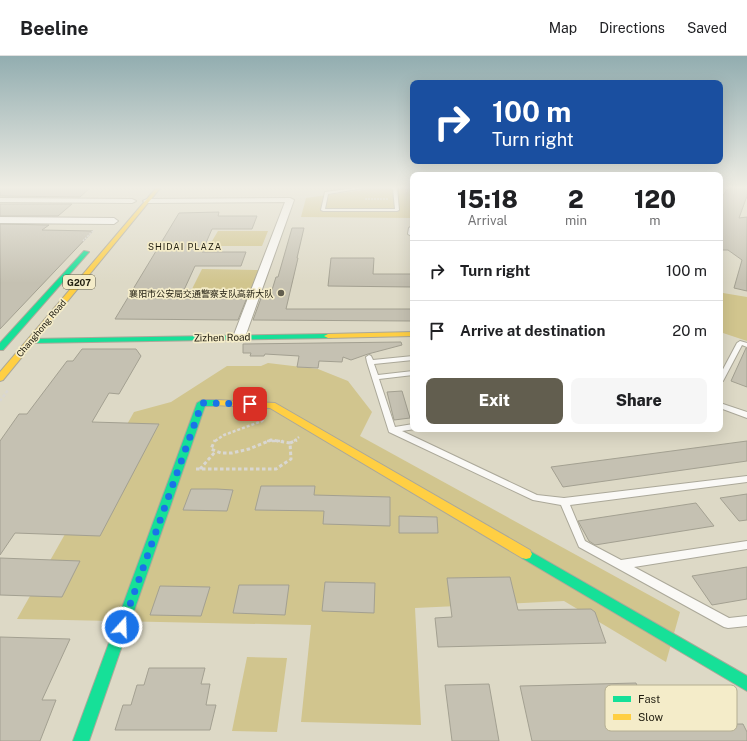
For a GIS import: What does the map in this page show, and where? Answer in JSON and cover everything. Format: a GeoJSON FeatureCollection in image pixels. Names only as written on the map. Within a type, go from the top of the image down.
{"type":"FeatureCollection","features":[{"type":"Feature","properties":{"kind":"main road","name":"Changhong Road"},"geometry":{"type":"LineString","coordinates":[[0,378],[132,219]]}},
{"type":"Feature","properties":{"kind":"main road"},"geometry":{"type":"LineString","coordinates":[[104,232],[114,220]]}},
{"type":"Feature","properties":{"kind":"main road","name":"Changhong Road"},"geometry":{"type":"LineString","coordinates":[[0,348],[93,244]]}},
{"type":"Feature","properties":{"kind":"main road","name":"Zizhen Road"},"geometry":{"type":"LineString","coordinates":[[31,341],[410,334]]}},
{"type":"Feature","properties":{"kind":"main road"},"geometry":{"type":"LineString","coordinates":[[81,741],[202,403],[272,405],[278,408],[747,684]]}},
{"type":"Feature","properties":{"kind":"street"},"geometry":{"type":"LineString","coordinates":[[238,337],[283,219]]}},
{"type":"Feature","properties":{"kind":"street"},"geometry":{"type":"LineString","coordinates":[[0,220],[114,220]]}},
{"type":"Feature","properties":{"kind":"lane"},"geometry":{"type":"LineString","coordinates":[[723,375],[740,343],[747,345]]}},
{"type":"Feature","properties":{"kind":"lane"},"geometry":{"type":"LineString","coordinates":[[410,358],[370,360],[392,430],[536,498],[564,502],[747,479]]}},
{"type":"Feature","properties":{"kind":"lane"},"geometry":{"type":"LineString","coordinates":[[375,377],[410,373]]}},
{"type":"Feature","properties":{"kind":"lane"},"geometry":{"type":"LineString","coordinates":[[723,406],[747,415]]}},
{"type":"Feature","properties":{"kind":"lane"},"geometry":{"type":"LineString","coordinates":[[392,430],[410,427]]}},
{"type":"Feature","properties":{"kind":"lane"},"geometry":{"type":"LineString","coordinates":[[564,502],[582,544],[728,623],[747,621]]}},
{"type":"Feature","properties":{"kind":"lane"},"geometry":{"type":"LineString","coordinates":[[619,565],[747,545]]}},
{"type":"Feature","properties":{"kind":"path"},"geometry":{"type":"LineString","coordinates":[[178,470],[276,469],[291,459],[290,443],[281,440],[268,440],[252,448],[237,452],[215,452],[211,449],[216,439],[262,421],[267,413],[266,405]]}},
{"type":"Feature","properties":{"kind":"path"},"geometry":{"type":"LineString","coordinates":[[200,469],[215,452]]}},
{"type":"Feature","properties":{"kind":"shaded area"},"geometry":{"type":"Polygon","coordinates":[[[218,231],[268,231],[262,246],[209,246],[218,231]]]}},
{"type":"Feature","properties":{"kind":"shaded area"},"geometry":{"type":"Polygon","coordinates":[[[202,269],[259,270],[252,289],[192,289],[202,269]]]}},
{"type":"Feature","properties":{"kind":"shaded area"},"geometry":{"type":"Polygon","coordinates":[[[723,293],[747,297],[747,341],[723,333],[723,293]]]}},
{"type":"Feature","properties":{"kind":"shaded area"},"geometry":{"type":"Polygon","coordinates":[[[268,363],[318,369],[348,381],[372,412],[360,436],[680,612],[666,662],[564,601],[415,608],[421,725],[301,722],[311,625],[17,619],[134,412],[171,402],[227,366],[261,366],[268,363]]]}},
{"type":"Feature","properties":{"kind":"shaded area"},"geometry":{"type":"Polygon","coordinates":[[[247,657],[287,658],[277,732],[232,731],[247,657]]]}},
{"type":"Feature","properties":{"kind":"building"},"geometry":{"type":"Polygon","coordinates":[[[175,219],[256,219],[252,229],[212,229],[202,252],[246,252],[241,266],[195,266],[184,290],[250,290],[238,320],[115,319],[175,219]]]}},
{"type":"Feature","properties":{"kind":"building"},"geometry":{"type":"Polygon","coordinates":[[[723,219],[747,219],[747,291],[734,288],[742,260],[728,250],[723,250],[723,219]]]}},
{"type":"Feature","properties":{"kind":"building"},"geometry":{"type":"Polygon","coordinates":[[[0,224],[49,225],[42,230],[93,231],[0,329],[0,224]]]}},
{"type":"Feature","properties":{"kind":"building","name":"襄阳市公安局交通警察支队高新大队"},"geometry":{"type":"Polygon","coordinates":[[[292,228],[304,228],[286,309],[410,309],[410,321],[253,320],[264,290],[272,290],[276,277],[278,277],[292,228]]]}},
{"type":"Feature","properties":{"kind":"building"},"geometry":{"type":"Polygon","coordinates":[[[331,258],[374,258],[373,274],[410,274],[410,287],[328,286],[331,258]]]}},
{"type":"Feature","properties":{"kind":"building"},"geometry":{"type":"Polygon","coordinates":[[[401,342],[402,345],[351,360],[343,357],[342,362],[319,361],[318,368],[297,367],[299,356],[265,354],[264,356],[250,356],[251,353],[243,353],[243,344],[401,342]]]}},
{"type":"Feature","properties":{"kind":"building"},"geometry":{"type":"Polygon","coordinates":[[[747,348],[747,387],[731,381],[747,348]]]}},
{"type":"Feature","properties":{"kind":"building"},"geometry":{"type":"Polygon","coordinates":[[[82,349],[136,349],[141,356],[119,394],[109,393],[92,422],[159,424],[100,536],[15,533],[0,555],[0,441],[19,414],[27,414],[67,361],[73,361],[82,349]]]}},
{"type":"Feature","properties":{"kind":"building"},"geometry":{"type":"Polygon","coordinates":[[[402,391],[410,418],[394,420],[387,392],[402,391]]]}},
{"type":"Feature","properties":{"kind":"building"},"geometry":{"type":"Polygon","coordinates":[[[747,441],[747,461],[563,487],[551,467],[747,441]]]}},
{"type":"Feature","properties":{"kind":"building"},"geometry":{"type":"Polygon","coordinates":[[[261,486],[315,486],[314,495],[390,497],[390,526],[323,524],[324,511],[255,510],[261,486]]]}},
{"type":"Feature","properties":{"kind":"building"},"geometry":{"type":"Polygon","coordinates":[[[191,489],[233,490],[227,511],[183,510],[191,489]]]}},
{"type":"Feature","properties":{"kind":"building"},"geometry":{"type":"Polygon","coordinates":[[[747,494],[747,520],[739,521],[720,498],[747,494]]]}},
{"type":"Feature","properties":{"kind":"building"},"geometry":{"type":"Polygon","coordinates":[[[696,503],[714,526],[595,545],[589,541],[578,521],[696,503]]]}},
{"type":"Feature","properties":{"kind":"building"},"geometry":{"type":"Polygon","coordinates":[[[399,516],[437,517],[438,533],[399,533],[399,516]]]}},
{"type":"Feature","properties":{"kind":"building"},"geometry":{"type":"Polygon","coordinates":[[[0,558],[80,561],[62,597],[0,595],[0,558]]]}},
{"type":"Feature","properties":{"kind":"building"},"geometry":{"type":"Polygon","coordinates":[[[747,567],[747,599],[712,605],[692,576],[747,567]]]}},
{"type":"Feature","properties":{"kind":"building"},"geometry":{"type":"Polygon","coordinates":[[[510,577],[518,610],[591,609],[595,612],[606,643],[438,647],[435,618],[452,617],[447,578],[510,577]]]}},
{"type":"Feature","properties":{"kind":"building"},"geometry":{"type":"Polygon","coordinates":[[[325,582],[375,583],[374,613],[322,611],[325,582]]]}},
{"type":"Feature","properties":{"kind":"building"},"geometry":{"type":"Polygon","coordinates":[[[239,585],[289,585],[285,615],[233,613],[239,585]]]}},
{"type":"Feature","properties":{"kind":"building"},"geometry":{"type":"Polygon","coordinates":[[[160,586],[210,587],[201,616],[150,615],[160,586]]]}},
{"type":"Feature","properties":{"kind":"building"},"geometry":{"type":"Polygon","coordinates":[[[0,637],[70,639],[42,700],[56,700],[40,741],[0,741],[0,637]]]}},
{"type":"Feature","properties":{"kind":"building"},"geometry":{"type":"Polygon","coordinates":[[[149,668],[205,668],[201,684],[210,684],[206,705],[216,705],[210,730],[115,730],[123,705],[131,705],[137,685],[144,685],[149,668]]]}},
{"type":"Feature","properties":{"kind":"building"},"geometry":{"type":"Polygon","coordinates":[[[636,683],[637,685],[605,685],[605,731],[737,731],[737,724],[743,724],[747,732],[747,741],[532,741],[520,686],[636,683]]]}},
{"type":"Feature","properties":{"kind":"building"},"geometry":{"type":"Polygon","coordinates":[[[489,684],[499,741],[452,741],[445,685],[489,684]]]}},
{"type":"Feature","properties":{"kind":"traffic: fast"},"geometry":{"type":"LineString","coordinates":[[0,348],[86,252]]}},
{"type":"Feature","properties":{"kind":"traffic: fast"},"geometry":{"type":"LineString","coordinates":[[31,341],[328,336]]}},
{"type":"Feature","properties":{"kind":"traffic: fast"},"geometry":{"type":"LineString","coordinates":[[81,741],[202,403],[217,403]]}},
{"type":"Feature","properties":{"kind":"traffic: fast"},"geometry":{"type":"LineString","coordinates":[[526,554],[747,684]]}},
{"type":"Feature","properties":{"kind":"traffic: slow"},"geometry":{"type":"LineString","coordinates":[[0,378],[132,219]]}},
{"type":"Feature","properties":{"kind":"traffic: slow"},"geometry":{"type":"LineString","coordinates":[[328,336],[410,334]]}},
{"type":"Feature","properties":{"kind":"traffic: slow"},"geometry":{"type":"LineString","coordinates":[[217,403],[272,405],[526,554]]}},
{"type":"Feature","properties":{"kind":"place","name":"襄阳市公安局交通警察支队高新大队"},"geometry":{"type":"Point","coordinates":[281,293]}},
{"type":"Feature","properties":{"kind":"district","name":"SHIDAI PLAZA"},"geometry":{"type":"Point","coordinates":[185,246]}},
{"type":"Feature","properties":{"kind":"route"},"geometry":{"type":"LineString","coordinates":[[122,627],[202,403],[250,404]]}}]}
